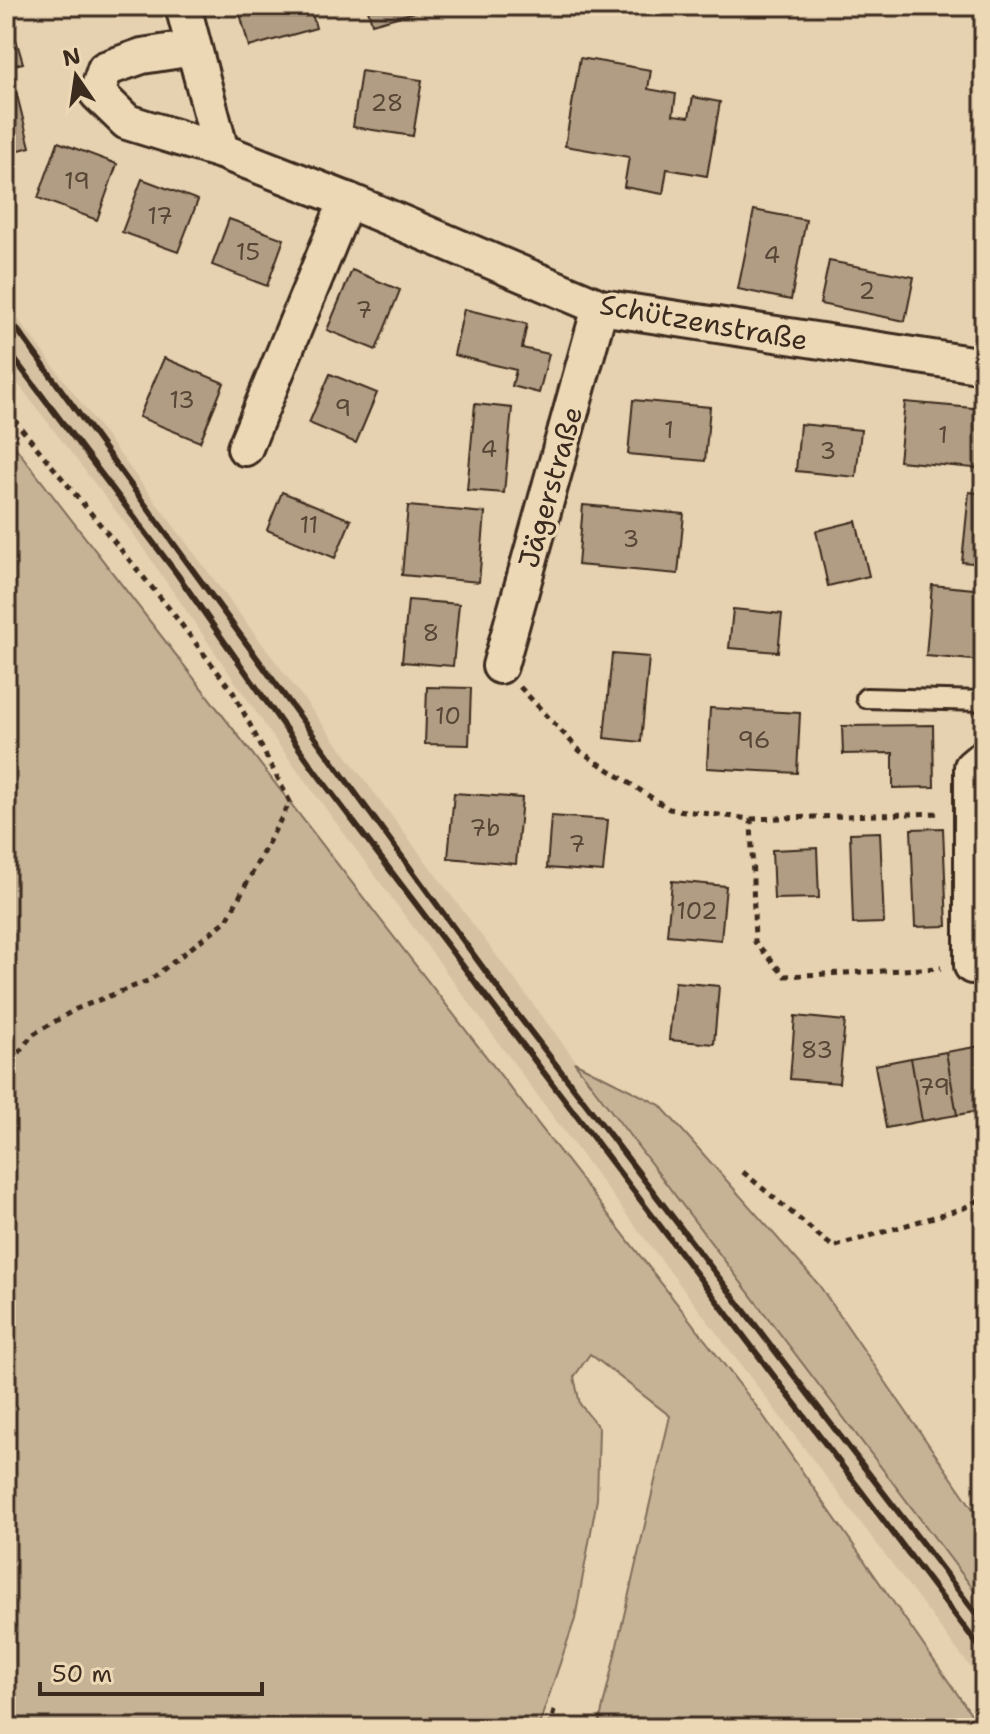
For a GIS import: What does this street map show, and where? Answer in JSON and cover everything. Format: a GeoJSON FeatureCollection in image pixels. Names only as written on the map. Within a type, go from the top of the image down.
{"type":"FeatureCollection","features":[{"type":"Feature","properties":{"kind":"street"},"geometry":{"type":"LineString","coordinates":[[183,6],[221,151]]}},
{"type":"Feature","properties":{"kind":"street","name":"Schützenstraße"},"geometry":{"type":"LineString","coordinates":[[194,48],[142,56],[105,69],[97,93],[127,122],[221,151],[347,200],[600,307],[984,366]]}},
{"type":"Feature","properties":{"kind":"street"},"geometry":{"type":"LineString","coordinates":[[245,448],[347,200]]}},
{"type":"Feature","properties":{"kind":"street","name":"Jägerstraße"},"geometry":{"type":"LineString","coordinates":[[500,666],[600,307]]}},
{"type":"Feature","properties":{"kind":"street"},"geometry":{"type":"LineString","coordinates":[[972,966],[972,767],[984,757]]}},
{"type":"Feature","properties":{"kind":"lane"},"geometry":{"type":"LineString","coordinates":[[866,698],[984,701]]}},
{"type":"Feature","properties":{"kind":"path"},"geometry":{"type":"LineString","coordinates":[[6,410],[168,607],[233,692],[290,802],[227,920],[150,980],[76,1009],[32,1035],[6,1070]]}},
{"type":"Feature","properties":{"kind":"path"},"geometry":{"type":"LineString","coordinates":[[500,666],[580,751],[669,809],[751,819],[970,812]]}},
{"type":"Feature","properties":{"kind":"path"},"geometry":{"type":"LineString","coordinates":[[751,819],[755,942],[785,976],[972,966]]}},
{"type":"Feature","properties":{"kind":"path"},"geometry":{"type":"LineString","coordinates":[[743,1172],[833,1247],[964,1208],[984,1197]]}},
{"type":"Feature","properties":{"kind":"path"},"geometry":{"type":"LineString","coordinates":[[549,1728],[555,1708]]}},
{"type":"Feature","properties":{"kind":"shaded area"},"geometry":{"type":"Polygon","coordinates":[[[6,303],[984,1604],[984,1685],[580,1153],[278,744],[132,532],[6,368],[6,303]]]}},
{"type":"Feature","properties":{"kind":"shaded area"},"geometry":{"type":"Polygon","coordinates":[[[6,435],[760,1411],[981,1728],[598,1728],[670,1416],[590,1354],[574,1377],[580,1404],[599,1428],[597,1499],[575,1619],[538,1728],[6,1728],[6,435]]]}},
{"type":"Feature","properties":{"kind":"shaded area"},"geometry":{"type":"Polygon","coordinates":[[[574,1062],[660,1105],[819,1285],[984,1525],[984,1603],[574,1062]]]}},
{"type":"Feature","properties":{"kind":"building"},"geometry":{"type":"Polygon","coordinates":[[[6,6],[23,63],[6,67],[6,6]]]}},
{"type":"Feature","properties":{"kind":"building"},"geometry":{"type":"Polygon","coordinates":[[[238,6],[310,6],[316,28],[249,47],[238,6]]]}},
{"type":"Feature","properties":{"kind":"building"},"geometry":{"type":"Polygon","coordinates":[[[367,6],[425,6],[426,9],[372,24],[367,6]]]}},
{"type":"Feature","properties":{"kind":"building"},"geometry":{"type":"Polygon","coordinates":[[[580,58],[651,70],[648,89],[676,94],[673,115],[689,117],[693,97],[720,102],[707,176],[667,169],[663,194],[624,187],[629,157],[565,146],[580,58]]]}},
{"type":"Feature","properties":{"kind":"building"},"geometry":{"type":"Polygon","coordinates":[[[361,71],[422,80],[413,136],[353,127],[361,71]]]}},
{"type":"Feature","properties":{"kind":"building"},"geometry":{"type":"Polygon","coordinates":[[[15,87],[30,147],[6,154],[6,90],[15,87]]]}},
{"type":"Feature","properties":{"kind":"building"},"geometry":{"type":"Polygon","coordinates":[[[58,142],[117,164],[97,220],[38,198],[58,142]]]}},
{"type":"Feature","properties":{"kind":"building"},"geometry":{"type":"Polygon","coordinates":[[[142,179],[198,200],[178,252],[122,232],[142,179]]]}},
{"type":"Feature","properties":{"kind":"building"},"geometry":{"type":"Polygon","coordinates":[[[754,210],[806,220],[791,300],[738,289],[754,210]]]}},
{"type":"Feature","properties":{"kind":"building"},"geometry":{"type":"Polygon","coordinates":[[[229,219],[284,239],[267,286],[212,265],[229,219]]]}},
{"type":"Feature","properties":{"kind":"building"},"geometry":{"type":"Polygon","coordinates":[[[829,261],[914,277],[905,321],[820,304],[829,261]]]}},
{"type":"Feature","properties":{"kind":"building"},"geometry":{"type":"Polygon","coordinates":[[[352,270],[400,290],[376,350],[327,330],[352,270]]]}},
{"type":"Feature","properties":{"kind":"building"},"geometry":{"type":"Polygon","coordinates":[[[984,297],[984,330],[978,328],[984,297]]]}},
{"type":"Feature","properties":{"kind":"building"},"geometry":{"type":"Polygon","coordinates":[[[464,309],[527,324],[522,348],[549,354],[539,393],[512,386],[516,370],[454,355],[464,309]]]}},
{"type":"Feature","properties":{"kind":"building"},"geometry":{"type":"Polygon","coordinates":[[[164,358],[224,383],[200,442],[139,417],[164,358]]]}},
{"type":"Feature","properties":{"kind":"building"},"geometry":{"type":"Polygon","coordinates":[[[330,374],[377,393],[356,443],[309,423],[330,374]]]}},
{"type":"Feature","properties":{"kind":"building"},"geometry":{"type":"Polygon","coordinates":[[[633,400],[710,407],[705,461],[628,454],[633,400]]]}},
{"type":"Feature","properties":{"kind":"building"},"geometry":{"type":"Polygon","coordinates":[[[905,402],[984,409],[984,469],[899,461],[905,402]]]}},
{"type":"Feature","properties":{"kind":"building"},"geometry":{"type":"Polygon","coordinates":[[[475,404],[512,408],[504,493],[467,490],[475,404]]]}},
{"type":"Feature","properties":{"kind":"building"},"geometry":{"type":"Polygon","coordinates":[[[800,424],[861,430],[856,477],[796,471],[800,424]]]}},
{"type":"Feature","properties":{"kind":"building"},"geometry":{"type":"Polygon","coordinates":[[[282,492],[351,520],[335,558],[267,530],[282,492]]]}},
{"type":"Feature","properties":{"kind":"building"},"geometry":{"type":"Polygon","coordinates":[[[969,492],[984,494],[984,564],[962,562],[969,492]]]}},
{"type":"Feature","properties":{"kind":"building"},"geometry":{"type":"Polygon","coordinates":[[[583,505],[684,514],[678,574],[578,565],[583,505]]]}},
{"type":"Feature","properties":{"kind":"building"},"geometry":{"type":"Polygon","coordinates":[[[408,506],[485,513],[479,582],[402,575],[408,506]]]}},
{"type":"Feature","properties":{"kind":"building"},"geometry":{"type":"Polygon","coordinates":[[[856,521],[869,576],[828,586],[816,531],[856,521]]]}},
{"type":"Feature","properties":{"kind":"building"},"geometry":{"type":"Polygon","coordinates":[[[932,585],[984,590],[984,661],[926,656],[932,585]]]}},
{"type":"Feature","properties":{"kind":"building"},"geometry":{"type":"Polygon","coordinates":[[[408,600],[459,604],[453,666],[402,662],[408,600]]]}},
{"type":"Feature","properties":{"kind":"building"},"geometry":{"type":"Polygon","coordinates":[[[733,609],[782,614],[778,652],[729,648],[733,609]]]}},
{"type":"Feature","properties":{"kind":"building"},"geometry":{"type":"Polygon","coordinates":[[[612,654],[649,657],[641,742],[604,738],[612,654]]]}},
{"type":"Feature","properties":{"kind":"building"},"geometry":{"type":"Polygon","coordinates":[[[427,687],[471,688],[469,745],[425,744],[427,687]]]}},
{"type":"Feature","properties":{"kind":"building"},"geometry":{"type":"Polygon","coordinates":[[[710,708],[800,713],[797,773],[707,768],[710,708]]]}},
{"type":"Feature","properties":{"kind":"building"},"geometry":{"type":"Polygon","coordinates":[[[933,725],[934,787],[893,788],[893,753],[843,754],[842,726],[933,725]]]}},
{"type":"Feature","properties":{"kind":"building"},"geometry":{"type":"Polygon","coordinates":[[[454,793],[522,798],[516,864],[448,858],[454,793]]]}},
{"type":"Feature","properties":{"kind":"building"},"geometry":{"type":"Polygon","coordinates":[[[551,816],[608,820],[603,872],[547,868],[551,816]]]}},
{"type":"Feature","properties":{"kind":"building"},"geometry":{"type":"Polygon","coordinates":[[[943,828],[947,926],[915,927],[911,829],[943,828]]]}},
{"type":"Feature","properties":{"kind":"building"},"geometry":{"type":"Polygon","coordinates":[[[880,832],[884,923],[853,924],[850,833],[880,832]]]}},
{"type":"Feature","properties":{"kind":"building"},"geometry":{"type":"Polygon","coordinates":[[[817,848],[819,898],[774,899],[772,850],[817,848]]]}},
{"type":"Feature","properties":{"kind":"building"},"geometry":{"type":"Polygon","coordinates":[[[672,881],[726,886],[721,940],[667,935],[672,881]]]}},
{"type":"Feature","properties":{"kind":"building"},"geometry":{"type":"Polygon","coordinates":[[[675,982],[719,986],[714,1044],[669,1040],[675,982]]]}},
{"type":"Feature","properties":{"kind":"building"},"geometry":{"type":"Polygon","coordinates":[[[795,1016],[845,1021],[839,1083],[790,1079],[795,1016]]]}},
{"type":"Feature","properties":{"kind":"building"},"geometry":{"type":"Polygon","coordinates":[[[981,1046],[984,1110],[957,1115],[946,1052],[981,1046]]]}},
{"type":"Feature","properties":{"kind":"building"},"geometry":{"type":"Polygon","coordinates":[[[946,1052],[957,1115],[922,1121],[911,1058],[946,1052]]]}},
{"type":"Feature","properties":{"kind":"building"},"geometry":{"type":"Polygon","coordinates":[[[911,1058],[922,1121],[886,1128],[875,1065],[911,1058]]]}},
{"type":"Feature","properties":{"kind":"railway"},"geometry":{"type":"LineString","coordinates":[[6,314],[508,1002],[984,1624]]}},
{"type":"Feature","properties":{"kind":"railway"},"geometry":{"type":"LineString","coordinates":[[6,348],[177,574],[315,771],[984,1653]]}}]}
